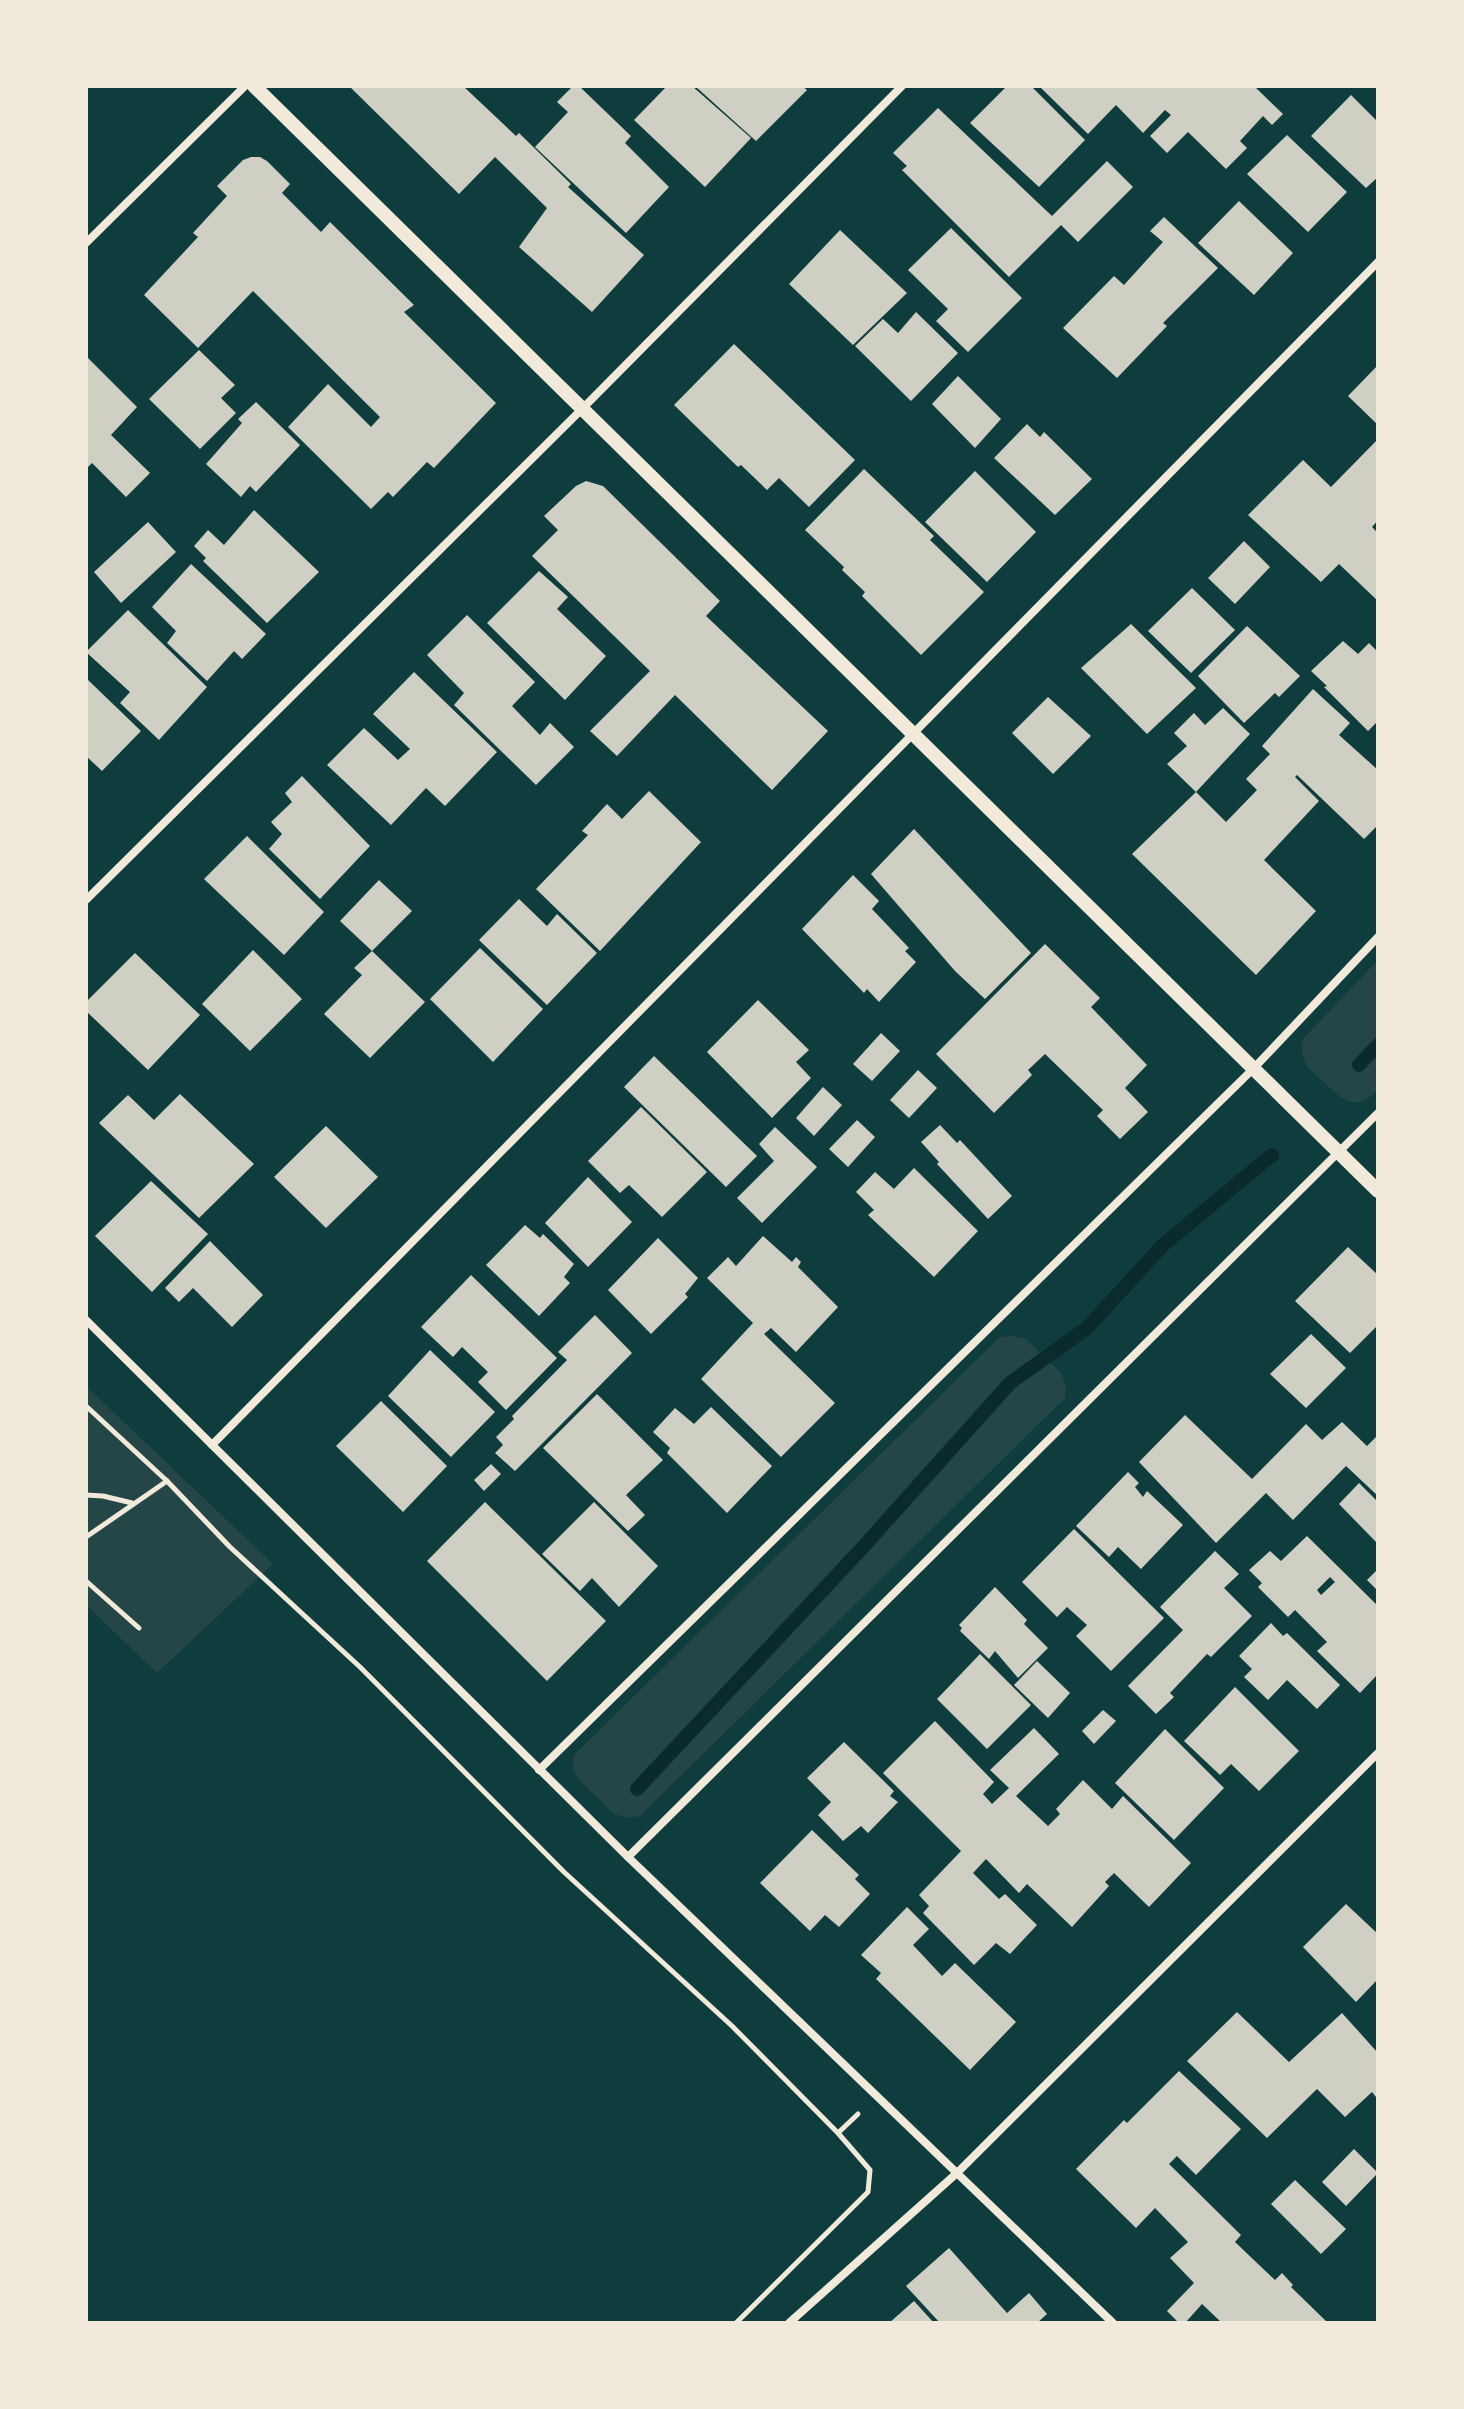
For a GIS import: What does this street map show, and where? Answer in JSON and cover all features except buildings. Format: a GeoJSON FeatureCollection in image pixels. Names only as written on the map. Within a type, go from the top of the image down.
{"type":"FeatureCollection","features":[{"type":"Feature","properties":{"kind":"street"},"geometry":{"type":"LineString","coordinates":[[86,243],[245,86]]}},
{"type":"Feature","properties":{"kind":"street"},"geometry":{"type":"LineString","coordinates":[[254,86],[1378,1191]]}},
{"type":"Feature","properties":{"kind":"street"},"geometry":{"type":"LineString","coordinates":[[86,900],[582,409],[902,86]]}},
{"type":"Feature","properties":{"kind":"street"},"geometry":{"type":"LineString","coordinates":[[212,1445],[1378,262]]}},
{"type":"Feature","properties":{"kind":"street"},"geometry":{"type":"LineString","coordinates":[[539,1770],[1254,1068],[1378,937]]}},
{"type":"Feature","properties":{"kind":"street"},"geometry":{"type":"LineString","coordinates":[[628,1857],[1378,1113]]}},
{"type":"Feature","properties":{"kind":"street"},"geometry":{"type":"LineString","coordinates":[[86,1320],[628,1857],[1113,2323]]}},
{"type":"Feature","properties":{"kind":"street"},"geometry":{"type":"LineString","coordinates":[[789,2323],[957,2173],[1378,1753]]}},
{"type":"Feature","properties":{"kind":"path"},"geometry":{"type":"LineString","coordinates":[[86,1406],[167,1481],[230,1547],[360,1667],[564,1872],[732,2026],[838,2133],[870,2170],[868,2192],[736,2323]]}},
{"type":"Feature","properties":{"kind":"path"},"geometry":{"type":"LineString","coordinates":[[86,1537],[167,1481]]}},
{"type":"Feature","properties":{"kind":"path"},"geometry":{"type":"LineString","coordinates":[[86,1495],[133,1503]]}},
{"type":"Feature","properties":{"kind":"path"},"geometry":{"type":"LineString","coordinates":[[86,1581],[139,1628]]}},
{"type":"Feature","properties":{"kind":"shaded area"},"geometry":{"type":"Polygon","coordinates":[[[1378,960],[1378,1090],[1363,1101],[1350,1102],[1338,1095],[1307,1065],[1302,1055],[1302,1040],[1378,960]]]}},
{"type":"Feature","properties":{"kind":"shaded area"},"geometry":{"type":"Polygon","coordinates":[[[1000,1337],[1026,1339],[1061,1373],[1066,1385],[1065,1398],[640,1816],[627,1818],[614,1814],[579,1780],[573,1768],[574,1755],[1000,1337]]]}},
{"type":"Feature","properties":{"kind":"shaded area"},"geometry":{"type":"Polygon","coordinates":[[[86,1386],[273,1564],[157,1673],[86,1605],[86,1386]]]}},
{"type":"Feature","properties":{"kind":"waterway"},"geometry":{"type":"LineString","coordinates":[[1359,1065],[1378,1045]]}},
{"type":"Feature","properties":{"kind":"waterway"},"geometry":{"type":"LineString","coordinates":[[637,1789],[864,1546],[1010,1383],[1087,1328],[1163,1245],[1272,1155]]}}]}
